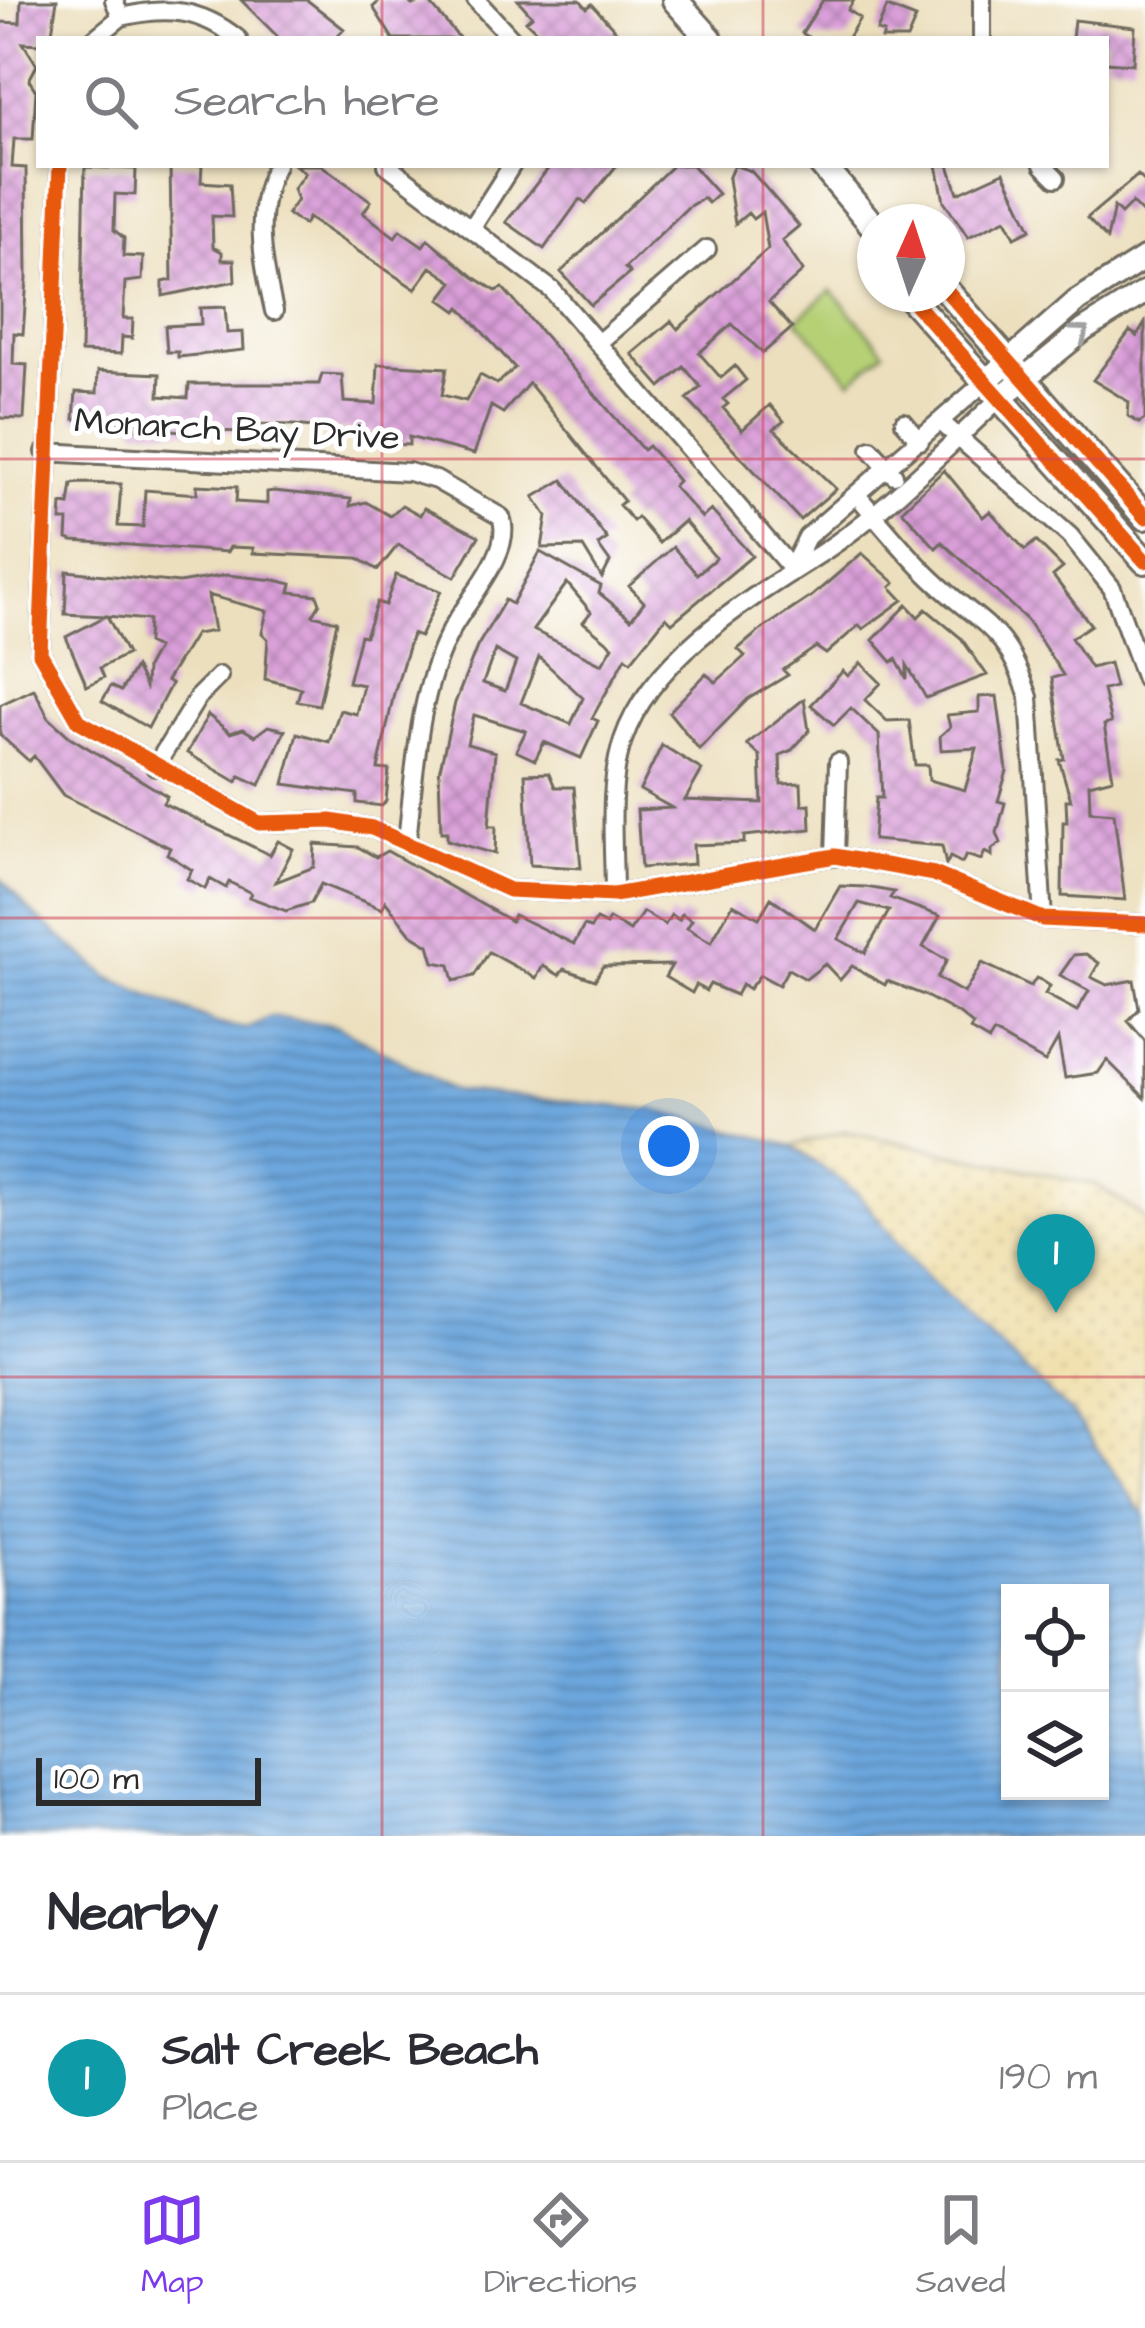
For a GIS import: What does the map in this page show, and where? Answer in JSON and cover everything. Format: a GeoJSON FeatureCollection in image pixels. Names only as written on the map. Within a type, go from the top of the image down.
{"type":"FeatureCollection","features":[{"type":"Feature","properties":{"kind":"highway"},"geometry":{"type":"LineString","coordinates":[[675,0],[707,36]]}},
{"type":"Feature","properties":{"kind":"highway"},"geometry":{"type":"LineString","coordinates":[[825,168],[857,207]]}},
{"type":"Feature","properties":{"kind":"highway"},"geometry":{"type":"LineString","coordinates":[[923,312],[1145,561]]}},
{"type":"Feature","properties":{"kind":"highway"},"geometry":{"type":"LineString","coordinates":[[965,312],[1145,518]]}},
{"type":"Feature","properties":{"kind":"main road"},"geometry":{"type":"LineString","coordinates":[[993,389],[1077,301],[1145,258]]}},
{"type":"Feature","properties":{"kind":"main road"},"geometry":{"type":"LineString","coordinates":[[1015,369],[1142,298]]}},
{"type":"Feature","properties":{"kind":"street"},"geometry":{"type":"LineString","coordinates":[[476,0],[509,36]]}},
{"type":"Feature","properties":{"kind":"street"},"geometry":{"type":"LineString","coordinates":[[982,0],[982,36]]}},
{"type":"Feature","properties":{"kind":"street"},"geometry":{"type":"LineString","coordinates":[[96,36],[118,8],[191,11],[233,36]]}},
{"type":"Feature","properties":{"kind":"street","name":"Monarch Bay Drive"},"geometry":{"type":"LineString","coordinates":[[60,168],[40,653],[80,721],[259,823],[331,820],[407,841],[509,890],[614,895],[835,856],[934,874],[1043,919],[1145,924]]}},
{"type":"Feature","properties":{"kind":"street"},"geometry":{"type":"LineString","coordinates":[[274,311],[260,229],[263,198],[275,168]]}},
{"type":"Feature","properties":{"kind":"street"},"geometry":{"type":"LineString","coordinates":[[391,168],[552,290],[791,568]]}},
{"type":"Feature","properties":{"kind":"street"},"geometry":{"type":"LineString","coordinates":[[473,226],[510,168]]}},
{"type":"Feature","properties":{"kind":"street"},"geometry":{"type":"LineString","coordinates":[[598,343],[707,249]]}},
{"type":"Feature","properties":{"kind":"street"},"geometry":{"type":"LineString","coordinates":[[791,568],[807,537],[942,423],[993,389]]}},
{"type":"Feature","properties":{"kind":"street"},"geometry":{"type":"LineString","coordinates":[[614,895],[614,779],[624,736],[670,666],[791,568],[819,554],[872,512],[957,436],[993,389]]}},
{"type":"Feature","properties":{"kind":"street"},"geometry":{"type":"LineString","coordinates":[[904,422],[920,441]]}},
{"type":"Feature","properties":{"kind":"street"},"geometry":{"type":"LineString","coordinates":[[942,423],[1070,536],[1112,588],[1145,679]]}},
{"type":"Feature","properties":{"kind":"street"},"geometry":{"type":"LineString","coordinates":[[871,449],[902,484]]}},
{"type":"Feature","properties":{"kind":"street","name":"Monarch Bay Drive"},"geometry":{"type":"LineString","coordinates":[[45,452],[409,472],[436,480],[501,517],[503,542],[447,637],[428,696],[407,841]]}},
{"type":"Feature","properties":{"kind":"street"},"geometry":{"type":"LineString","coordinates":[[857,495],[933,580],[999,632],[1018,664],[1029,698],[1043,919]]}},
{"type":"Feature","properties":{"kind":"street"},"geometry":{"type":"LineString","coordinates":[[155,767],[199,697],[219,676]]}},
{"type":"Feature","properties":{"kind":"street"},"geometry":{"type":"LineString","coordinates":[[835,856],[838,762]]}},
{"type":"Feature","properties":{"kind":"sand"},"geometry":{"type":"Polygon","coordinates":[[[845,1131],[1097,1185],[1145,1218],[1145,1516],[1073,1415],[925,1276],[856,1192],[792,1146],[845,1131]]]}},
{"type":"Feature","properties":{"kind":"green space"},"geometry":{"type":"Polygon","coordinates":[[[831,290],[885,351],[851,381],[797,320],[831,290]]]}},
{"type":"Feature","properties":{"kind":"water"},"geometry":{"type":"Polygon","coordinates":[[[0,878],[34,915],[110,978],[216,1023],[245,1029],[271,1017],[336,1025],[455,1091],[653,1110],[792,1146],[856,1192],[925,1276],[1073,1415],[1145,1516],[1145,1836],[0,1836],[0,878]]]}},
{"type":"Feature","properties":{"kind":"building"},"geometry":{"type":"Polygon","coordinates":[[[21,0],[57,0],[52,32],[36,36],[36,44],[23,43],[36,63],[29,80],[36,91],[33,139],[14,139],[12,167],[26,168],[27,278],[23,334],[14,333],[13,364],[27,365],[24,419],[0,418],[0,22],[20,23],[21,0]]]}},
{"type":"Feature","properties":{"kind":"building"},"geometry":{"type":"Polygon","coordinates":[[[241,0],[307,0],[344,29],[337,36],[277,36],[241,0]]]}},
{"type":"Feature","properties":{"kind":"building"},"geometry":{"type":"Polygon","coordinates":[[[381,0],[407,0],[412,5],[427,0],[457,36],[391,36],[373,7],[381,0]]]}},
{"type":"Feature","properties":{"kind":"building"},"geometry":{"type":"Polygon","coordinates":[[[518,0],[580,0],[587,8],[592,4],[620,36],[542,36],[526,21],[532,16],[518,0]]]}},
{"type":"Feature","properties":{"kind":"building"},"geometry":{"type":"Polygon","coordinates":[[[823,0],[854,0],[848,10],[860,18],[849,36],[802,33],[823,0]]]}},
{"type":"Feature","properties":{"kind":"building"},"geometry":{"type":"Polygon","coordinates":[[[887,7],[916,18],[908,36],[883,36],[877,31],[887,7]]]}},
{"type":"Feature","properties":{"kind":"building"},"geometry":{"type":"Polygon","coordinates":[[[1074,20],[1135,27],[1133,64],[1109,62],[1109,36],[1072,36],[1074,20]]]}},
{"type":"Feature","properties":{"kind":"building"},"geometry":{"type":"Polygon","coordinates":[[[85,168],[136,169],[135,195],[115,194],[114,230],[124,238],[123,256],[143,257],[142,280],[125,282],[123,319],[133,319],[132,338],[122,337],[121,354],[81,352],[85,168]]]}},
{"type":"Feature","properties":{"kind":"building"},"geometry":{"type":"Polygon","coordinates":[[[170,168],[202,168],[201,182],[230,184],[232,217],[212,216],[213,247],[222,252],[222,260],[234,260],[235,281],[163,296],[163,282],[172,280],[170,168]]]}},
{"type":"Feature","properties":{"kind":"building"},"geometry":{"type":"Polygon","coordinates":[[[299,168],[325,168],[371,201],[363,213],[395,237],[400,230],[423,246],[428,239],[474,277],[496,291],[503,288],[643,450],[648,446],[661,460],[678,481],[673,486],[702,518],[711,510],[752,556],[672,623],[666,617],[631,661],[626,657],[592,718],[598,721],[581,758],[544,742],[535,760],[516,751],[526,731],[474,715],[467,744],[495,752],[489,826],[496,826],[495,854],[447,840],[447,832],[441,832],[439,773],[455,703],[477,647],[505,600],[512,604],[540,552],[601,586],[599,593],[631,619],[644,602],[629,586],[673,547],[697,574],[716,558],[684,521],[659,543],[637,517],[633,521],[619,505],[624,501],[529,383],[503,413],[491,406],[474,454],[409,437],[409,445],[388,444],[376,434],[294,425],[252,424],[252,432],[158,430],[135,429],[136,422],[74,419],[76,392],[97,393],[98,371],[160,374],[159,396],[188,398],[189,384],[319,384],[322,374],[342,375],[344,402],[376,404],[378,364],[447,368],[442,395],[466,401],[480,375],[497,384],[515,368],[460,307],[457,311],[440,299],[453,282],[431,267],[415,289],[308,218],[304,225],[287,214],[297,200],[293,189],[305,173],[299,168]],[[567,583],[533,630],[602,664],[613,646],[583,622],[591,612],[567,583]],[[495,650],[483,683],[505,691],[516,662],[495,650]],[[539,657],[521,703],[571,724],[583,698],[539,657]]]}},
{"type":"Feature","properties":{"kind":"building"},"geometry":{"type":"Polygon","coordinates":[[[549,168],[615,168],[586,203],[580,199],[544,249],[506,222],[549,168]]]}},
{"type":"Feature","properties":{"kind":"building"},"geometry":{"type":"Polygon","coordinates":[[[670,168],[695,168],[718,194],[708,203],[703,198],[688,207],[625,268],[630,273],[591,305],[561,272],[670,168]]]}},
{"type":"Feature","properties":{"kind":"building"},"geometry":{"type":"Polygon","coordinates":[[[733,168],[751,171],[799,226],[782,240],[803,271],[769,302],[792,328],[763,353],[732,324],[699,353],[721,378],[735,366],[746,380],[723,399],[728,404],[723,408],[742,430],[770,405],[784,421],[774,429],[836,489],[800,520],[687,399],[701,387],[684,367],[661,387],[632,354],[671,321],[678,329],[768,249],[762,212],[753,219],[748,213],[735,224],[728,179],[733,168]]]}},
{"type":"Feature","properties":{"kind":"building"},"geometry":{"type":"Polygon","coordinates":[[[938,168],[950,168],[958,193],[1004,172],[1031,229],[1015,237],[1006,219],[968,237],[965,204],[946,204],[938,168]]]}},
{"type":"Feature","properties":{"kind":"building"},"geometry":{"type":"Polygon","coordinates":[[[1138,175],[1145,182],[1145,216],[1132,203],[1121,214],[1114,207],[1107,239],[1087,218],[1138,175]]]}},
{"type":"Feature","properties":{"kind":"building"},"geometry":{"type":"Polygon","coordinates":[[[225,307],[227,333],[243,332],[244,350],[178,357],[178,352],[167,352],[165,326],[201,324],[200,308],[225,307]]]}},
{"type":"Feature","properties":{"kind":"building"},"geometry":{"type":"Polygon","coordinates":[[[1145,323],[1145,419],[1139,423],[1128,416],[1129,402],[1093,380],[1130,331],[1137,336],[1145,323]]]}},
{"type":"Feature","properties":{"kind":"building"},"geometry":{"type":"Polygon","coordinates":[[[944,470],[983,517],[990,511],[1025,550],[1036,541],[1063,568],[1053,576],[1091,625],[1071,638],[1091,668],[1109,663],[1115,687],[1103,690],[1111,723],[1104,725],[1113,778],[1089,784],[1090,811],[1114,813],[1125,900],[1062,896],[1063,822],[1067,822],[1066,800],[1071,800],[1059,760],[1064,759],[1052,678],[1063,675],[1027,620],[942,542],[936,548],[902,510],[944,470]]]}},
{"type":"Feature","properties":{"kind":"building"},"geometry":{"type":"Polygon","coordinates":[[[563,480],[607,539],[598,545],[610,562],[602,578],[583,547],[542,548],[547,516],[534,497],[563,480]]]}},
{"type":"Feature","properties":{"kind":"building"},"geometry":{"type":"Polygon","coordinates":[[[72,484],[121,484],[118,526],[143,527],[145,490],[197,494],[197,485],[237,487],[236,502],[267,504],[267,492],[274,491],[351,499],[350,506],[366,502],[390,516],[402,505],[420,515],[424,508],[479,536],[455,577],[398,545],[378,570],[358,558],[253,553],[253,548],[230,547],[227,552],[73,541],[67,539],[68,521],[61,521],[62,504],[69,505],[72,484]]]}},
{"type":"Feature","properties":{"kind":"building"},"geometry":{"type":"Polygon","coordinates":[[[862,553],[895,583],[891,587],[903,600],[863,629],[859,625],[826,654],[816,647],[783,670],[788,675],[748,699],[699,749],[669,712],[706,674],[716,682],[745,656],[738,649],[862,553]]]}},
{"type":"Feature","properties":{"kind":"building"},"geometry":{"type":"Polygon","coordinates":[[[67,571],[179,583],[227,575],[275,580],[292,584],[290,592],[317,595],[320,603],[313,615],[337,621],[319,705],[297,701],[301,688],[265,679],[268,639],[262,633],[267,611],[208,595],[214,631],[195,634],[166,681],[171,684],[148,728],[102,701],[111,686],[121,691],[135,667],[145,687],[146,668],[157,648],[147,643],[148,620],[107,616],[127,654],[100,668],[104,677],[87,686],[66,637],[106,616],[65,614],[67,571]]]}},
{"type":"Feature","properties":{"kind":"building"},"geometry":{"type":"Polygon","coordinates":[[[396,575],[441,591],[420,637],[412,634],[394,693],[378,769],[389,770],[386,801],[382,806],[357,803],[357,794],[284,784],[297,733],[329,742],[340,710],[356,714],[363,685],[348,682],[360,635],[365,636],[377,602],[385,605],[396,575]]]}},
{"type":"Feature","properties":{"kind":"building"},"geometry":{"type":"Polygon","coordinates":[[[907,605],[918,617],[926,609],[961,638],[987,675],[926,698],[907,665],[907,679],[896,659],[892,662],[873,640],[907,605]]]}},
{"type":"Feature","properties":{"kind":"building"},"geometry":{"type":"Polygon","coordinates":[[[861,663],[881,683],[865,700],[887,721],[909,720],[915,765],[928,765],[929,780],[965,790],[977,748],[941,750],[940,736],[950,727],[947,715],[979,712],[979,697],[997,696],[1007,771],[998,801],[1005,803],[997,833],[1001,843],[992,849],[992,856],[985,852],[981,860],[966,855],[962,863],[950,857],[946,865],[942,846],[873,840],[876,798],[882,798],[879,735],[851,708],[834,725],[811,705],[843,671],[848,676],[861,663]]]}},
{"type":"Feature","properties":{"kind":"building"},"geometry":{"type":"Polygon","coordinates":[[[34,689],[49,718],[70,737],[167,796],[163,803],[270,855],[278,841],[293,849],[276,882],[314,867],[315,844],[358,847],[376,857],[387,851],[511,921],[514,915],[574,944],[584,926],[591,928],[596,920],[606,925],[609,919],[630,931],[643,912],[665,925],[671,915],[679,920],[682,914],[692,920],[687,928],[711,942],[733,904],[759,918],[771,898],[815,929],[840,886],[866,887],[894,892],[890,898],[940,916],[923,947],[947,960],[937,978],[964,993],[982,963],[1031,986],[1036,978],[1041,980],[1050,986],[1045,994],[1077,1011],[1089,991],[1060,975],[1074,955],[1086,954],[1099,963],[1091,977],[1107,985],[1134,980],[1139,1009],[1128,1021],[1145,1041],[1145,1098],[1107,1060],[1098,1073],[1065,1078],[1058,1039],[1045,1062],[994,1033],[989,1041],[970,1030],[973,1025],[961,1015],[924,995],[887,981],[885,985],[852,966],[840,980],[825,964],[806,979],[788,969],[779,985],[760,975],[749,989],[742,984],[736,995],[710,984],[706,991],[696,985],[692,993],[665,977],[672,965],[603,966],[595,980],[564,969],[559,975],[543,966],[536,978],[489,952],[474,976],[454,981],[450,965],[434,962],[429,945],[411,934],[385,901],[382,909],[321,884],[311,903],[286,911],[249,897],[251,893],[229,882],[226,888],[210,879],[205,889],[187,879],[192,870],[167,854],[170,848],[63,795],[34,756],[29,761],[0,735],[0,705],[34,689]],[[859,903],[838,939],[865,953],[889,911],[859,903]]]}},
{"type":"Feature","properties":{"kind":"building"},"geometry":{"type":"Polygon","coordinates":[[[804,699],[809,731],[792,750],[780,755],[781,784],[801,783],[802,805],[810,804],[811,829],[744,836],[744,843],[693,845],[694,864],[641,868],[637,810],[672,808],[640,790],[662,745],[702,770],[685,800],[762,803],[760,756],[747,744],[804,699]]]}},
{"type":"Feature","properties":{"kind":"building"},"geometry":{"type":"Polygon","coordinates":[[[208,715],[230,733],[243,729],[255,736],[268,726],[285,730],[260,785],[240,776],[237,782],[187,753],[208,715]]]}},
{"type":"Feature","properties":{"kind":"building"},"geometry":{"type":"Polygon","coordinates":[[[549,773],[555,787],[574,787],[581,868],[530,865],[525,774],[549,773]]]}},
{"type":"Feature","properties":{"kind":"cycle path"},"geometry":{"type":"LineString","coordinates":[[60,168],[40,653],[79,721],[259,823],[331,821],[372,828],[509,890],[614,895],[835,856],[934,874],[1043,919],[1145,924]]}},
{"type":"Feature","properties":{"kind":"cycle path"},"geometry":{"type":"LineString","coordinates":[[923,312],[1145,561]]}},
{"type":"Feature","properties":{"kind":"cycle path"},"geometry":{"type":"LineString","coordinates":[[965,312],[1145,517]]}},
{"type":"Feature","properties":{"kind":"place","name":"Salt Creek Beach"},"geometry":{"type":"Point","coordinates":[1056,1313]}}]}
